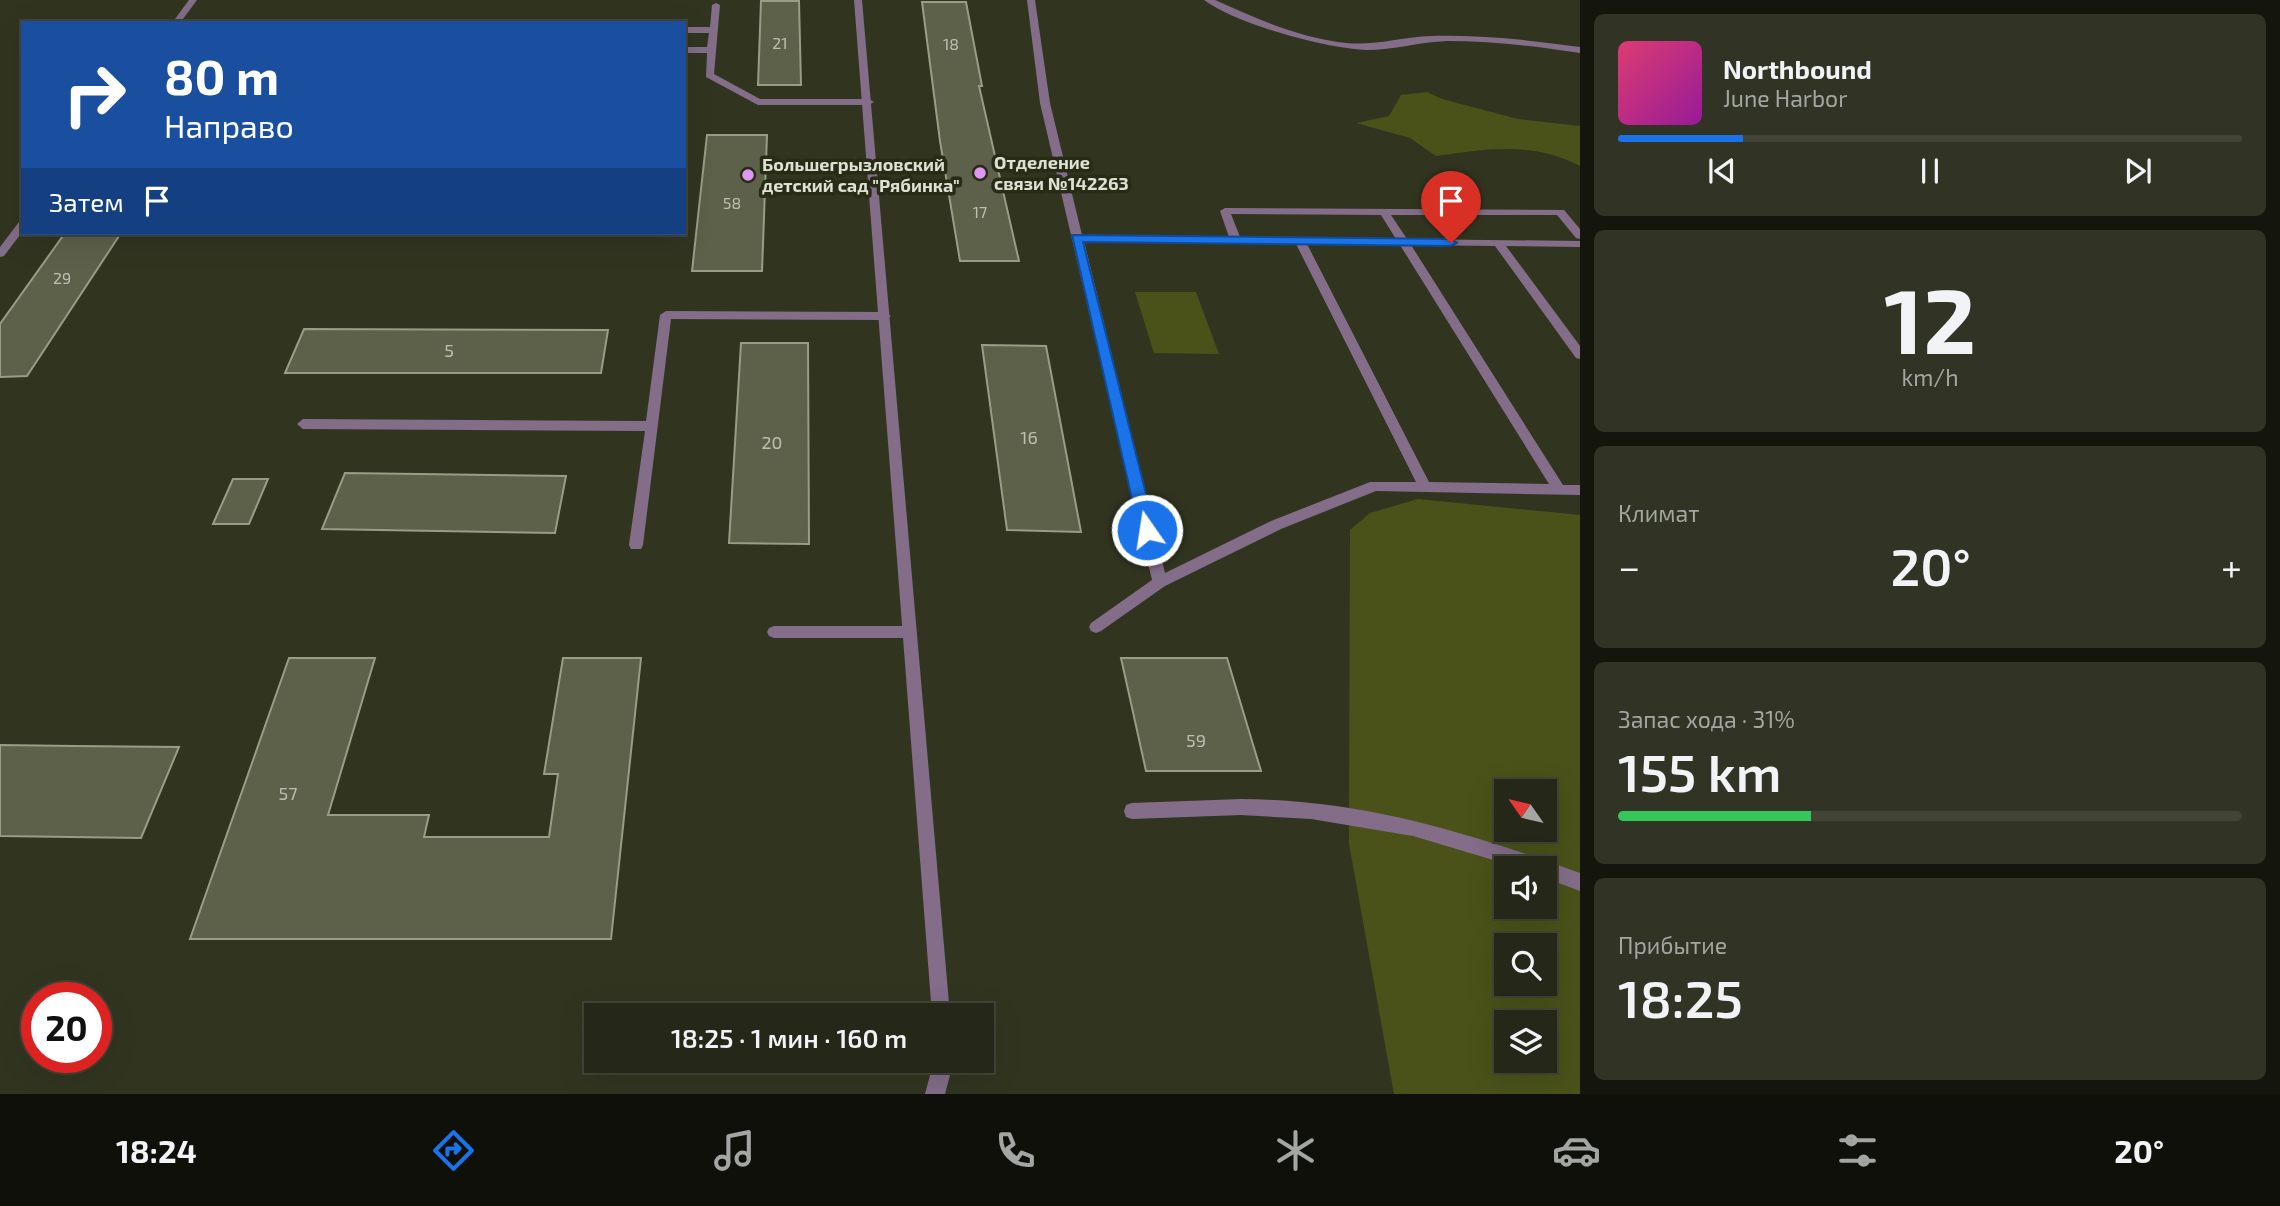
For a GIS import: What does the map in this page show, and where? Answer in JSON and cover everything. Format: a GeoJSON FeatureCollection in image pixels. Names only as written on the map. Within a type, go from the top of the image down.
{"type":"FeatureCollection","features":[{"type":"Feature","properties":{"kind":"street"},"geometry":{"type":"LineString","coordinates":[[177,21],[193,0]]}},
{"type":"Feature","properties":{"kind":"street"},"geometry":{"type":"LineString","coordinates":[[858,0],[869,102],[940,1003]]}},
{"type":"Feature","properties":{"kind":"street"},"geometry":{"type":"LineString","coordinates":[[1031,0],[1045,103],[1160,582]]}},
{"type":"Feature","properties":{"kind":"street"},"geometry":{"type":"LineString","coordinates":[[1208,0],[1276,29],[1320,41],[1368,47],[1429,39],[1484,40],[1580,50]]}},
{"type":"Feature","properties":{"kind":"street"},"geometry":{"type":"LineString","coordinates":[[716,5],[709,75],[758,102],[869,102]]}},
{"type":"Feature","properties":{"kind":"street"},"geometry":{"type":"LineString","coordinates":[[686,30],[713,30]]}},
{"type":"Feature","properties":{"kind":"street"},"geometry":{"type":"LineString","coordinates":[[686,50],[711,50]]}},
{"type":"Feature","properties":{"kind":"street"},"geometry":{"type":"LineString","coordinates":[[1236,240],[1225,211],[1560,212],[1580,236]]}},
{"type":"Feature","properties":{"kind":"street"},"geometry":{"type":"LineString","coordinates":[[1385,213],[1559,489]]}},
{"type":"Feature","properties":{"kind":"street"},"geometry":{"type":"LineString","coordinates":[[0,254],[21,227]]}},
{"type":"Feature","properties":{"kind":"street"},"geometry":{"type":"LineString","coordinates":[[1076,238],[1580,244]]}},
{"type":"Feature","properties":{"kind":"street"},"geometry":{"type":"LineString","coordinates":[[1300,241],[1424,485]]}},
{"type":"Feature","properties":{"kind":"street"},"geometry":{"type":"LineString","coordinates":[[1499,243],[1580,355]]}},
{"type":"Feature","properties":{"kind":"street"},"geometry":{"type":"LineString","coordinates":[[636,545],[666,315],[886,316]]}},
{"type":"Feature","properties":{"kind":"street"},"geometry":{"type":"LineString","coordinates":[[303,425],[651,426]]}},
{"type":"Feature","properties":{"kind":"street"},"geometry":{"type":"LineString","coordinates":[[1096,627],[1160,582],[1276,525],[1375,486],[1580,490]]}},
{"type":"Feature","properties":{"kind":"street"},"geometry":{"type":"LineString","coordinates":[[774,632],[909,632]]}},
{"type":"Feature","properties":{"kind":"street"},"geometry":{"type":"LineString","coordinates":[[1132,811],[1275,808],[1362,816],[1513,856]]}},
{"type":"Feature","properties":{"kind":"street"},"geometry":{"type":"LineString","coordinates":[[1557,873],[1580,882]]}},
{"type":"Feature","properties":{"kind":"street"},"geometry":{"type":"LineString","coordinates":[[935,1094],[941,1073]]}},
{"type":"Feature","properties":{"kind":"green space"},"geometry":{"type":"Polygon","coordinates":[[[1427,92],[1442,99],[1518,119],[1580,126],[1580,166],[1562,158],[1527,150],[1491,149],[1436,156],[1410,138],[1356,123],[1389,116],[1401,95],[1427,92]]]}},
{"type":"Feature","properties":{"kind":"green space"},"geometry":{"type":"Polygon","coordinates":[[[1135,292],[1196,292],[1219,354],[1154,353],[1135,292]]]}},
{"type":"Feature","properties":{"kind":"green space"},"geometry":{"type":"Polygon","coordinates":[[[1418,499],[1580,515],[1580,1094],[1394,1094],[1349,844],[1350,530],[1370,513],[1418,499]]]}},
{"type":"Feature","properties":{"kind":"building"},"geometry":{"type":"Polygon","coordinates":[[[761,1],[799,1],[801,85],[758,85],[761,1]]]}},
{"type":"Feature","properties":{"kind":"building"},"geometry":{"type":"Polygon","coordinates":[[[922,2],[966,2],[982,86],[979,86],[1019,261],[960,261],[940,141],[922,2]]]}},
{"type":"Feature","properties":{"kind":"building"},"geometry":{"type":"Polygon","coordinates":[[[707,135],[767,135],[762,271],[692,271],[707,135]]]}},
{"type":"Feature","properties":{"kind":"building"},"geometry":{"type":"Polygon","coordinates":[[[64,235],[120,235],[27,376],[0,377],[0,324],[64,235]]]}},
{"type":"Feature","properties":{"kind":"building"},"geometry":{"type":"Polygon","coordinates":[[[304,329],[608,330],[601,373],[285,373],[304,329]]]}},
{"type":"Feature","properties":{"kind":"building"},"geometry":{"type":"Polygon","coordinates":[[[741,343],[808,343],[809,544],[729,543],[741,343]]]}},
{"type":"Feature","properties":{"kind":"building"},"geometry":{"type":"Polygon","coordinates":[[[982,345],[1046,346],[1081,532],[1007,530],[982,345]]]}},
{"type":"Feature","properties":{"kind":"building"},"geometry":{"type":"Polygon","coordinates":[[[345,473],[566,476],[555,533],[322,529],[345,473]]]}},
{"type":"Feature","properties":{"kind":"building"},"geometry":{"type":"Polygon","coordinates":[[[233,479],[268,479],[249,524],[213,524],[233,479]]]}},
{"type":"Feature","properties":{"kind":"building"},"geometry":{"type":"Polygon","coordinates":[[[289,658],[375,658],[328,815],[429,815],[424,837],[549,837],[558,774],[544,774],[563,658],[641,658],[611,939],[190,939],[289,658]]]}},
{"type":"Feature","properties":{"kind":"building"},"geometry":{"type":"Polygon","coordinates":[[[1121,658],[1227,658],[1261,771],[1146,771],[1121,658]]]}},
{"type":"Feature","properties":{"kind":"building"},"geometry":{"type":"Polygon","coordinates":[[[0,745],[179,747],[141,838],[0,836],[0,745]]]}},
{"type":"Feature","properties":{"kind":"place","name":"Отделение связи №142263"},"geometry":{"type":"Point","coordinates":[980,173]}},
{"type":"Feature","properties":{"kind":"place","name":"Большегрызловский детский сад \"Рябинка\""},"geometry":{"type":"Point","coordinates":[748,175]}},
{"type":"Feature","properties":{"kind":"route"},"geometry":{"type":"LineString","coordinates":[[1147,530],[1076,238],[1451,243]]}}]}
